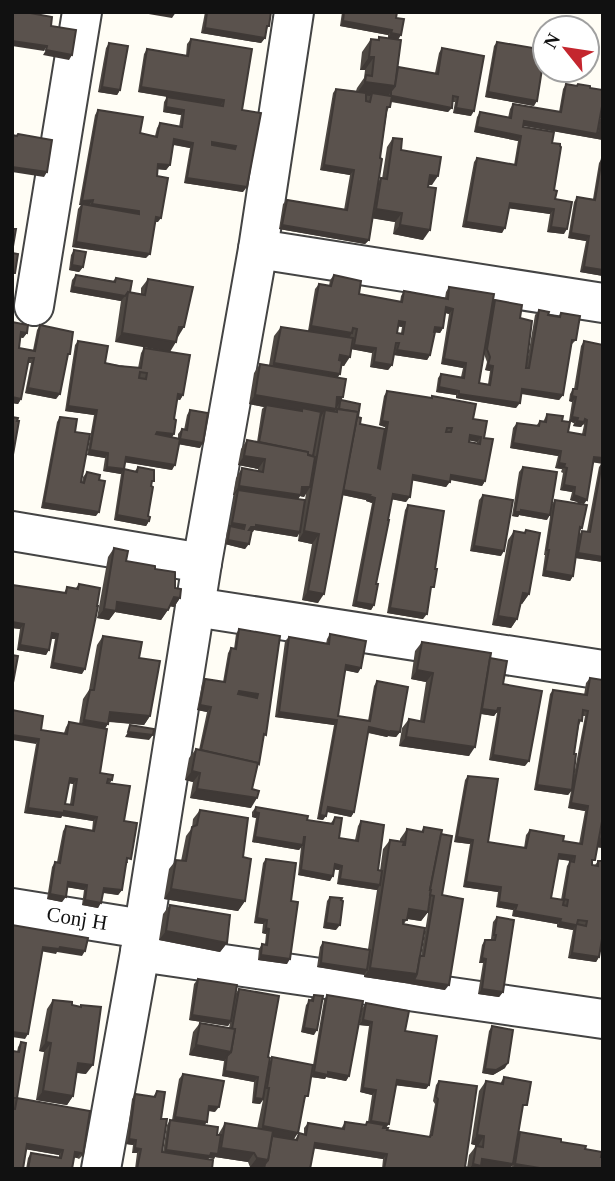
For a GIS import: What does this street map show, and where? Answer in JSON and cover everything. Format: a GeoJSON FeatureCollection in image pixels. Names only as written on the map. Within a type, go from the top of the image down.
{"type":"FeatureCollection","features":[{"type":"Feature","properties":{"kind":"street"},"geometry":{"type":"LineString","coordinates":[[34,306],[82,12]]}},
{"type":"Feature","properties":{"kind":"street"},"geometry":{"type":"LineString","coordinates":[[102,1169],[202,563],[258,249],[294,12]]}},
{"type":"Feature","properties":{"kind":"street"},"geometry":{"type":"LineString","coordinates":[[258,249],[603,303]]}},
{"type":"Feature","properties":{"kind":"street"},"geometry":{"type":"LineString","coordinates":[[12,531],[202,563]]}},
{"type":"Feature","properties":{"kind":"street"},"geometry":{"type":"LineString","coordinates":[[195,607],[603,670]]}},
{"type":"Feature","properties":{"kind":"street","name":"Conj H"},"geometry":{"type":"LineString","coordinates":[[12,908],[141,941],[603,1018]]}},
{"type":"Feature","properties":{"kind":"building"},"geometry":{"type":"Polygon","coordinates":[[[12,12],[52,17],[51,26],[76,30],[72,55],[46,50],[47,46],[12,41],[12,12]]]}},
{"type":"Feature","properties":{"kind":"building"},"geometry":{"type":"Polygon","coordinates":[[[207,12],[271,12],[265,38],[205,28],[207,12]]]}},
{"type":"Feature","properties":{"kind":"building"},"geometry":{"type":"Polygon","coordinates":[[[344,12],[397,12],[396,18],[404,19],[401,35],[391,33],[392,30],[343,21],[344,12]]]}},
{"type":"Feature","properties":{"kind":"building"},"geometry":{"type":"Polygon","coordinates":[[[379,37],[401,40],[395,86],[365,82],[366,75],[372,76],[374,57],[369,57],[371,39],[379,40],[379,37]]]}},
{"type":"Feature","properties":{"kind":"building"},"geometry":{"type":"Polygon","coordinates":[[[191,39],[252,49],[242,110],[261,113],[247,187],[187,178],[193,143],[174,139],[170,165],[158,164],[157,176],[168,178],[161,218],[156,217],[150,254],[76,242],[82,204],[139,214],[139,211],[92,204],[93,200],[82,201],[98,110],[143,117],[140,133],[157,137],[160,123],[182,127],[184,110],[166,107],[167,97],[223,106],[224,100],[141,87],[147,49],[188,56],[191,39]],[[212,142],[212,145],[235,149],[236,146],[212,142]]]}},
{"type":"Feature","properties":{"kind":"building"},"geometry":{"type":"Polygon","coordinates":[[[497,42],[531,48],[531,84],[540,84],[537,101],[488,92],[497,42]]]}},
{"type":"Feature","properties":{"kind":"building"},"geometry":{"type":"Polygon","coordinates":[[[109,43],[128,46],[120,90],[102,87],[109,43]]]}},
{"type":"Feature","properties":{"kind":"building"},"geometry":{"type":"Polygon","coordinates":[[[442,48],[484,56],[474,111],[456,108],[458,97],[453,96],[452,108],[392,96],[390,107],[387,107],[369,240],[282,225],[287,200],[347,210],[354,170],[324,165],[336,89],[366,93],[366,101],[370,102],[372,93],[391,96],[398,67],[438,74],[442,48]]]}},
{"type":"Feature","properties":{"kind":"building"},"geometry":{"type":"Polygon","coordinates":[[[566,84],[603,90],[597,134],[524,121],[523,127],[554,132],[552,143],[560,144],[554,190],[557,191],[555,199],[572,202],[567,229],[551,227],[554,209],[510,203],[505,228],[466,222],[477,158],[516,165],[521,136],[477,127],[480,112],[511,118],[513,104],[561,112],[566,84]]]}},
{"type":"Feature","properties":{"kind":"building"},"geometry":{"type":"Polygon","coordinates":[[[12,135],[52,140],[47,172],[12,167],[12,135]]]}},
{"type":"Feature","properties":{"kind":"building"},"geometry":{"type":"Polygon","coordinates":[[[393,138],[402,139],[401,150],[441,157],[438,176],[430,175],[428,187],[436,188],[430,230],[400,225],[402,213],[376,209],[381,178],[387,179],[393,138]]]}},
{"type":"Feature","properties":{"kind":"building"},"geometry":{"type":"Polygon","coordinates":[[[602,158],[603,270],[584,267],[589,236],[571,233],[577,197],[595,200],[602,158]]]}},
{"type":"Feature","properties":{"kind":"building"},"geometry":{"type":"Polygon","coordinates":[[[12,229],[16,229],[12,252],[12,229]]]}},
{"type":"Feature","properties":{"kind":"building"},"geometry":{"type":"Polygon","coordinates":[[[74,250],[86,252],[83,267],[72,265],[74,250]]]}},
{"type":"Feature","properties":{"kind":"building"},"geometry":{"type":"Polygon","coordinates":[[[12,253],[18,254],[15,273],[12,273],[12,253]]]}},
{"type":"Feature","properties":{"kind":"building"},"geometry":{"type":"Polygon","coordinates":[[[76,275],[115,282],[116,278],[132,281],[130,292],[125,296],[73,287],[76,275]]]}},
{"type":"Feature","properties":{"kind":"building"},"geometry":{"type":"Polygon","coordinates":[[[334,275],[361,281],[359,294],[402,302],[404,291],[448,299],[449,287],[494,294],[479,383],[490,385],[493,366],[488,365],[490,357],[487,349],[495,300],[522,305],[520,318],[532,321],[526,368],[529,368],[539,310],[560,317],[561,313],[580,316],[576,340],[572,340],[563,395],[522,389],[520,403],[459,394],[459,391],[439,387],[441,374],[464,378],[466,363],[444,359],[453,309],[446,307],[443,328],[435,327],[430,355],[397,350],[399,343],[396,343],[392,365],[374,362],[376,348],[354,345],[357,329],[353,328],[352,333],[311,326],[319,284],[331,286],[334,275]],[[399,321],[397,333],[403,334],[405,322],[399,321]]]}},
{"type":"Feature","properties":{"kind":"building"},"geometry":{"type":"Polygon","coordinates":[[[148,279],[193,287],[184,327],[179,327],[176,342],[122,333],[128,292],[145,295],[148,279]]]}},
{"type":"Feature","properties":{"kind":"building"},"geometry":{"type":"Polygon","coordinates":[[[12,322],[28,325],[27,333],[21,332],[19,348],[35,351],[40,325],[73,332],[60,394],[28,388],[34,358],[29,358],[21,399],[12,397],[12,322]]]}},
{"type":"Feature","properties":{"kind":"building"},"geometry":{"type":"Polygon","coordinates":[[[281,327],[353,338],[350,357],[340,355],[340,374],[274,363],[281,327]]]}},
{"type":"Feature","properties":{"kind":"building"},"geometry":{"type":"Polygon","coordinates":[[[78,341],[108,346],[105,363],[119,366],[141,368],[144,348],[190,355],[183,395],[178,394],[174,434],[156,434],[180,439],[175,465],[126,457],[124,469],[107,467],[108,453],[90,450],[97,410],[68,406],[78,341]],[[140,372],[139,378],[146,379],[147,373],[140,372]]]}},
{"type":"Feature","properties":{"kind":"building"},"geometry":{"type":"Polygon","coordinates":[[[584,341],[603,345],[603,458],[594,457],[587,500],[574,495],[575,487],[564,485],[567,468],[564,467],[565,464],[559,463],[561,451],[513,443],[517,423],[539,426],[540,421],[546,422],[547,414],[563,416],[562,421],[570,422],[568,432],[585,435],[587,420],[577,421],[578,418],[572,417],[576,397],[572,396],[573,389],[577,389],[584,341]]]}},
{"type":"Feature","properties":{"kind":"building"},"geometry":{"type":"Polygon","coordinates":[[[260,364],[346,379],[343,397],[337,397],[336,409],[255,395],[260,364]]]}},
{"type":"Feature","properties":{"kind":"building"},"geometry":{"type":"Polygon","coordinates":[[[387,391],[432,396],[476,404],[473,419],[487,421],[484,438],[493,439],[485,481],[451,475],[450,482],[413,475],[410,497],[393,494],[374,605],[356,602],[375,498],[343,490],[358,412],[339,409],[340,402],[360,404],[360,424],[385,429],[378,468],[380,469],[388,422],[382,421],[387,391]],[[470,435],[469,442],[480,444],[481,437],[470,435]]]}},
{"type":"Feature","properties":{"kind":"building"},"geometry":{"type":"Polygon","coordinates":[[[266,405],[321,412],[313,456],[308,455],[308,452],[259,442],[266,405]]]}},
{"type":"Feature","properties":{"kind":"building"},"geometry":{"type":"Polygon","coordinates":[[[337,409],[358,412],[324,594],[308,591],[319,534],[304,531],[325,410],[337,412],[337,409]]]}},
{"type":"Feature","properties":{"kind":"building"},"geometry":{"type":"Polygon","coordinates":[[[190,410],[208,413],[203,443],[180,439],[182,429],[187,430],[190,410]]]}},
{"type":"Feature","properties":{"kind":"building"},"geometry":{"type":"Polygon","coordinates":[[[12,417],[18,418],[19,421],[12,460],[12,417]]]}},
{"type":"Feature","properties":{"kind":"building"},"geometry":{"type":"Polygon","coordinates":[[[60,417],[77,419],[75,432],[90,434],[81,482],[84,483],[87,472],[100,475],[99,480],[105,481],[99,512],[44,503],[60,417]]]}},
{"type":"Feature","properties":{"kind":"building"},"geometry":{"type":"Polygon","coordinates":[[[247,440],[308,452],[308,455],[315,457],[310,487],[302,487],[301,495],[239,486],[242,468],[263,472],[265,459],[244,456],[247,440]]]}},
{"type":"Feature","properties":{"kind":"building"},"geometry":{"type":"Polygon","coordinates":[[[602,462],[603,557],[578,553],[582,531],[590,532],[602,462]]]}},
{"type":"Feature","properties":{"kind":"building"},"geometry":{"type":"Polygon","coordinates":[[[138,467],[154,470],[149,521],[117,515],[124,469],[137,472],[138,467]]]}},
{"type":"Feature","properties":{"kind":"building"},"geometry":{"type":"Polygon","coordinates":[[[523,467],[557,472],[550,515],[521,510],[515,512],[523,467]]]}},
{"type":"Feature","properties":{"kind":"building"},"geometry":{"type":"Polygon","coordinates":[[[238,490],[305,500],[300,532],[256,525],[249,530],[252,530],[249,544],[228,540],[230,526],[244,529],[245,525],[232,523],[238,490]]]}},
{"type":"Feature","properties":{"kind":"building"},"geometry":{"type":"Polygon","coordinates":[[[483,495],[513,500],[504,551],[474,546],[483,495]]]}},
{"type":"Feature","properties":{"kind":"building"},"geometry":{"type":"Polygon","coordinates":[[[555,500],[587,505],[582,528],[580,527],[573,576],[545,571],[555,500]]]}},
{"type":"Feature","properties":{"kind":"building"},"geometry":{"type":"Polygon","coordinates":[[[408,505],[444,511],[437,569],[427,614],[390,608],[408,505]]]}},
{"type":"Feature","properties":{"kind":"building"},"geometry":{"type":"Polygon","coordinates":[[[526,530],[540,533],[529,594],[523,593],[517,619],[498,616],[514,531],[525,533],[526,530]]]}},
{"type":"Feature","properties":{"kind":"building"},"geometry":{"type":"Polygon","coordinates":[[[114,548],[128,551],[126,561],[175,572],[175,588],[181,589],[180,598],[174,597],[168,610],[117,602],[116,611],[104,609],[114,548]]]}},
{"type":"Feature","properties":{"kind":"building"},"geometry":{"type":"Polygon","coordinates":[[[79,584],[100,588],[85,669],[53,663],[58,634],[52,633],[49,650],[20,645],[24,624],[12,622],[12,585],[66,593],[67,587],[78,589],[79,584]]]}},
{"type":"Feature","properties":{"kind":"building"},"geometry":{"type":"Polygon","coordinates":[[[239,629],[280,636],[266,735],[264,734],[259,764],[201,750],[211,707],[200,705],[205,679],[225,682],[231,648],[236,649],[239,629]],[[239,691],[238,694],[257,698],[258,694],[239,691]]]}},
{"type":"Feature","properties":{"kind":"building"},"geometry":{"type":"Polygon","coordinates":[[[330,634],[366,641],[361,668],[346,665],[338,716],[370,721],[377,681],[408,687],[400,732],[369,727],[354,812],[328,807],[326,816],[320,815],[337,720],[279,712],[289,637],[329,644],[330,634]]]}},
{"type":"Feature","properties":{"kind":"building"},"geometry":{"type":"Polygon","coordinates":[[[103,636],[142,642],[139,658],[160,661],[150,716],[110,712],[108,724],[84,720],[90,690],[94,690],[103,636]]]}},
{"type":"Feature","properties":{"kind":"building"},"geometry":{"type":"Polygon","coordinates":[[[422,642],[491,653],[475,747],[406,737],[409,719],[424,722],[433,673],[417,670],[422,642]]]}},
{"type":"Feature","properties":{"kind":"building"},"geometry":{"type":"Polygon","coordinates":[[[12,655],[18,656],[12,688],[12,655]]]}},
{"type":"Feature","properties":{"kind":"building"},"geometry":{"type":"Polygon","coordinates":[[[490,658],[507,661],[503,684],[542,691],[529,761],[493,755],[500,708],[497,711],[482,709],[490,658]]]}},
{"type":"Feature","properties":{"kind":"building"},"geometry":{"type":"Polygon","coordinates":[[[590,678],[603,680],[603,816],[595,860],[592,860],[592,865],[598,866],[598,861],[603,861],[603,933],[599,957],[572,953],[576,925],[560,922],[561,919],[515,911],[517,905],[499,902],[501,887],[466,882],[473,840],[457,837],[468,776],[498,779],[488,842],[526,848],[530,830],[564,836],[563,841],[582,844],[588,806],[571,803],[588,711],[583,710],[582,721],[579,720],[572,790],[537,785],[553,690],[587,695],[590,678]],[[559,854],[551,898],[564,900],[563,905],[567,906],[568,900],[564,899],[570,861],[574,862],[575,856],[559,854]],[[578,920],[577,924],[586,926],[587,921],[578,920]]]}},
{"type":"Feature","properties":{"kind":"building"},"geometry":{"type":"Polygon","coordinates":[[[12,710],[43,716],[41,730],[67,734],[69,722],[107,729],[100,773],[113,775],[112,780],[108,779],[107,783],[130,786],[124,821],[137,823],[131,859],[127,858],[122,890],[104,888],[101,903],[85,900],[87,885],[68,882],[66,897],[50,894],[55,862],[60,863],[66,826],[94,831],[97,817],[28,808],[39,739],[12,735],[12,710]],[[70,778],[65,804],[73,805],[77,779],[70,778]]]}},
{"type":"Feature","properties":{"kind":"building"},"geometry":{"type":"Polygon","coordinates":[[[130,725],[154,729],[153,735],[128,732],[130,725]]]}},
{"type":"Feature","properties":{"kind":"building"},"geometry":{"type":"Polygon","coordinates":[[[196,749],[258,763],[252,789],[259,791],[257,798],[197,789],[200,773],[192,771],[196,749]]]}},
{"type":"Feature","properties":{"kind":"building"},"geometry":{"type":"Polygon","coordinates":[[[256,807],[308,816],[307,820],[333,824],[335,817],[342,818],[339,838],[358,841],[361,821],[384,825],[378,870],[382,871],[380,885],[340,879],[342,866],[335,864],[333,876],[301,870],[305,837],[303,845],[255,837],[259,813],[255,812],[256,807]]]}},
{"type":"Feature","properties":{"kind":"building"},"geometry":{"type":"Polygon","coordinates":[[[200,810],[248,818],[243,857],[251,859],[245,901],[171,889],[176,860],[186,861],[192,827],[197,825],[200,810]]]}},
{"type":"Feature","properties":{"kind":"building"},"geometry":{"type":"Polygon","coordinates":[[[424,827],[442,830],[428,912],[409,909],[407,920],[403,920],[403,924],[425,928],[417,974],[370,968],[390,840],[404,842],[405,845],[407,829],[423,832],[424,827]]]}},
{"type":"Feature","properties":{"kind":"building"},"geometry":{"type":"Polygon","coordinates":[[[441,834],[452,836],[442,895],[463,899],[449,985],[414,980],[420,956],[424,956],[434,896],[430,895],[430,890],[441,834]]]}},
{"type":"Feature","properties":{"kind":"building"},"geometry":{"type":"Polygon","coordinates":[[[266,859],[296,863],[291,901],[298,902],[290,959],[261,955],[262,944],[267,945],[269,929],[266,928],[267,920],[257,918],[266,859]]]}},
{"type":"Feature","properties":{"kind":"building"},"geometry":{"type":"Polygon","coordinates":[[[330,897],[342,898],[340,925],[326,923],[330,897]]]}},
{"type":"Feature","properties":{"kind":"building"},"geometry":{"type":"Polygon","coordinates":[[[170,905],[230,915],[227,943],[166,931],[170,905]]]}},
{"type":"Feature","properties":{"kind":"building"},"geometry":{"type":"Polygon","coordinates":[[[497,917],[514,920],[503,992],[482,989],[486,959],[482,958],[485,940],[495,940],[497,917]]]}},
{"type":"Feature","properties":{"kind":"building"},"geometry":{"type":"Polygon","coordinates":[[[12,925],[88,938],[85,951],[43,947],[28,1034],[12,1032],[12,925]]]}},
{"type":"Feature","properties":{"kind":"building"},"geometry":{"type":"Polygon","coordinates":[[[323,942],[370,950],[367,970],[321,963],[323,942]]]}},
{"type":"Feature","properties":{"kind":"building"},"geometry":{"type":"Polygon","coordinates":[[[198,979],[237,985],[231,1021],[192,1015],[198,979]]]}},
{"type":"Feature","properties":{"kind":"building"},"geometry":{"type":"Polygon","coordinates":[[[239,989],[279,996],[263,1099],[255,1098],[258,1077],[225,1071],[235,1029],[232,1029],[239,989]]]}},
{"type":"Feature","properties":{"kind":"building"},"geometry":{"type":"Polygon","coordinates":[[[314,995],[323,996],[317,1030],[304,1028],[309,1000],[313,1001],[314,995]]]}},
{"type":"Feature","properties":{"kind":"building"},"geometry":{"type":"Polygon","coordinates":[[[327,995],[363,1001],[349,1076],[314,1072],[327,995]]]}},
{"type":"Feature","properties":{"kind":"building"},"geometry":{"type":"Polygon","coordinates":[[[53,1000],[72,1002],[72,1005],[81,1007],[101,1007],[93,1065],[78,1063],[73,1096],[43,1091],[51,1043],[46,1042],[53,1000]]]}},
{"type":"Feature","properties":{"kind":"building"},"geometry":{"type":"Polygon","coordinates":[[[366,1003],[409,1011],[405,1031],[437,1036],[429,1085],[397,1080],[389,1124],[371,1121],[376,1090],[363,1088],[372,1022],[363,1020],[366,1003]]]}},
{"type":"Feature","properties":{"kind":"building"},"geometry":{"type":"Polygon","coordinates":[[[200,1023],[235,1029],[231,1052],[196,1045],[200,1023]]]}},
{"type":"Feature","properties":{"kind":"building"},"geometry":{"type":"Polygon","coordinates":[[[492,1026],[513,1030],[508,1063],[496,1070],[485,1069],[492,1026]]]}},
{"type":"Feature","properties":{"kind":"building"},"geometry":{"type":"Polygon","coordinates":[[[21,1042],[26,1043],[17,1098],[12,1098],[12,1051],[19,1052],[21,1042]]]}},
{"type":"Feature","properties":{"kind":"building"},"geometry":{"type":"Polygon","coordinates":[[[272,1057],[313,1065],[298,1133],[263,1126],[272,1057]]]}},
{"type":"Feature","properties":{"kind":"building"},"geometry":{"type":"Polygon","coordinates":[[[183,1074],[224,1081],[219,1107],[209,1106],[207,1122],[175,1117],[183,1074]]]}},
{"type":"Feature","properties":{"kind":"building"},"geometry":{"type":"Polygon","coordinates":[[[504,1077],[531,1082],[527,1105],[523,1105],[513,1164],[482,1159],[481,1166],[473,1164],[476,1146],[483,1147],[484,1136],[477,1135],[486,1081],[503,1084],[504,1077]]]}},
{"type":"Feature","properties":{"kind":"building"},"geometry":{"type":"Polygon","coordinates":[[[439,1081],[477,1086],[465,1167],[472,1169],[384,1169],[387,1154],[315,1143],[310,1169],[264,1169],[272,1136],[297,1140],[299,1133],[306,1135],[308,1123],[344,1129],[345,1122],[366,1125],[367,1122],[384,1125],[383,1128],[388,1128],[387,1130],[430,1137],[439,1081]]]}},
{"type":"Feature","properties":{"kind":"building"},"geometry":{"type":"Polygon","coordinates":[[[157,1091],[165,1092],[161,1119],[167,1119],[162,1152],[213,1160],[212,1169],[137,1169],[141,1149],[135,1148],[136,1140],[129,1139],[135,1094],[155,1097],[157,1091]]]}},
{"type":"Feature","properties":{"kind":"building"},"geometry":{"type":"Polygon","coordinates":[[[17,1098],[90,1111],[83,1155],[75,1152],[72,1169],[28,1169],[31,1153],[61,1158],[63,1150],[27,1144],[23,1169],[12,1169],[12,1109],[15,1109],[17,1098]]]}},
{"type":"Feature","properties":{"kind":"building"},"geometry":{"type":"Polygon","coordinates":[[[170,1120],[218,1127],[217,1135],[221,1135],[218,1154],[211,1153],[210,1156],[166,1150],[170,1120]]]}},
{"type":"Feature","properties":{"kind":"building"},"geometry":{"type":"Polygon","coordinates":[[[225,1123],[273,1131],[268,1160],[257,1158],[254,1153],[221,1148],[225,1123]]]}},
{"type":"Feature","properties":{"kind":"building"},"geometry":{"type":"Polygon","coordinates":[[[520,1132],[561,1139],[561,1142],[602,1152],[603,1169],[546,1169],[515,1164],[520,1132]]]}}]}
